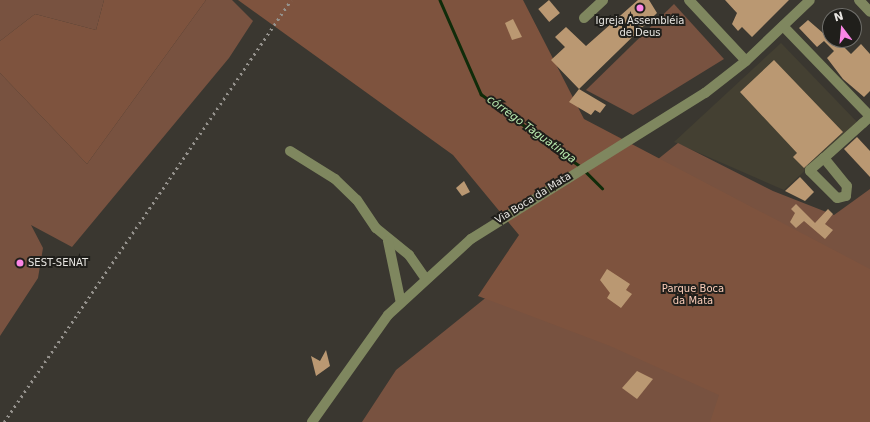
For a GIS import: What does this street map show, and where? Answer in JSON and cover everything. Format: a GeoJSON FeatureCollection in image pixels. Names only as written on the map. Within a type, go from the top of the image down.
{"type":"FeatureCollection","features":[{"type":"Feature","properties":{"kind":"street"},"geometry":{"type":"LineString","coordinates":[[584,18],[603,0]]}},
{"type":"Feature","properties":{"kind":"street"},"geometry":{"type":"LineString","coordinates":[[689,0],[746,61]]}},
{"type":"Feature","properties":{"kind":"street","name":"Via Boca da Mata"},"geometry":{"type":"LineString","coordinates":[[312,422],[388,314],[471,239],[515,208],[705,93],[746,61],[810,0]]}},
{"type":"Feature","properties":{"kind":"street"},"geometry":{"type":"LineString","coordinates":[[859,0],[870,12]]}},
{"type":"Feature","properties":{"kind":"street"},"geometry":{"type":"LineString","coordinates":[[783,26],[870,116],[824,158]]}},
{"type":"Feature","properties":{"kind":"street"},"geometry":{"type":"LineString","coordinates":[[290,151],[335,179],[357,200],[388,241],[409,255],[426,279]]}},
{"type":"Feature","properties":{"kind":"street"},"geometry":{"type":"LineString","coordinates":[[388,241],[401,302]]}},
{"type":"Feature","properties":{"kind":"shaded area"},"geometry":{"type":"Polygon","coordinates":[[[781,43],[857,122],[784,190],[674,142],[781,43]]]}},
{"type":"Feature","properties":{"kind":"green space"},"geometry":{"type":"Polygon","coordinates":[[[0,0],[104,0],[96,30],[35,14],[0,41],[0,0]]]}},
{"type":"Feature","properties":{"kind":"green space"},"geometry":{"type":"Polygon","coordinates":[[[104,0],[206,0],[87,164],[0,73],[0,41],[35,14],[96,30],[104,0]]]}},
{"type":"Feature","properties":{"kind":"green space"},"geometry":{"type":"Polygon","coordinates":[[[206,0],[232,0],[253,21],[229,58],[72,247],[31,225],[43,248],[38,278],[0,336],[0,73],[87,164],[206,0]]]}},
{"type":"Feature","properties":{"kind":"green space"},"geometry":{"type":"Polygon","coordinates":[[[238,0],[523,0],[584,119],[870,269],[870,422],[710,422],[719,395],[610,346],[478,296],[519,235],[453,155],[238,0]]]}},
{"type":"Feature","properties":{"kind":"green space"},"geometry":{"type":"Polygon","coordinates":[[[674,4],[724,59],[633,115],[586,90],[674,4]]]}},
{"type":"Feature","properties":{"kind":"green space","name":"Parque Boca da Mata"},"geometry":{"type":"Polygon","coordinates":[[[678,143],[773,191],[834,215],[870,189],[870,422],[362,422],[396,370],[678,143]]]}},
{"type":"Feature","properties":{"kind":"building"},"geometry":{"type":"Polygon","coordinates":[[[549,0],[560,13],[549,22],[538,9],[549,0]]]}},
{"type":"Feature","properties":{"kind":"building"},"geometry":{"type":"Polygon","coordinates":[[[638,0],[649,0],[657,13],[579,89],[551,60],[565,47],[555,37],[566,27],[586,46],[638,0]]]}},
{"type":"Feature","properties":{"kind":"building"},"geometry":{"type":"Polygon","coordinates":[[[725,0],[789,0],[752,37],[742,27],[738,31],[732,24],[737,13],[725,0]]]}},
{"type":"Feature","properties":{"kind":"building"},"geometry":{"type":"Polygon","coordinates":[[[513,19],[522,37],[512,40],[505,23],[513,19]]]}},
{"type":"Feature","properties":{"kind":"building"},"geometry":{"type":"Polygon","coordinates":[[[808,20],[822,32],[822,43],[817,47],[799,28],[808,20]]]}},
{"type":"Feature","properties":{"kind":"building"},"geometry":{"type":"Polygon","coordinates":[[[862,45],[870,54],[870,91],[864,97],[843,79],[827,58],[834,51],[831,48],[845,48],[851,54],[857,48],[862,48],[862,45]]]}},
{"type":"Feature","properties":{"kind":"building"},"geometry":{"type":"Polygon","coordinates":[[[774,60],[843,132],[804,168],[793,157],[797,153],[740,92],[774,60]]]}},
{"type":"Feature","properties":{"kind":"building"},"geometry":{"type":"Polygon","coordinates":[[[579,89],[606,105],[600,113],[595,110],[591,115],[569,102],[579,89]]]}},
{"type":"Feature","properties":{"kind":"building"},"geometry":{"type":"Polygon","coordinates":[[[857,137],[870,151],[870,177],[844,149],[857,137]]]}},
{"type":"Feature","properties":{"kind":"building"},"geometry":{"type":"Polygon","coordinates":[[[800,177],[814,192],[805,201],[785,191],[800,177]]]}},
{"type":"Feature","properties":{"kind":"building"},"geometry":{"type":"Polygon","coordinates":[[[464,181],[470,192],[462,196],[456,188],[464,181]]]}},
{"type":"Feature","properties":{"kind":"building"},"geometry":{"type":"Polygon","coordinates":[[[796,204],[815,223],[828,209],[833,214],[825,224],[833,230],[825,239],[804,221],[796,228],[790,222],[795,213],[791,209],[796,204]]]}},
{"type":"Feature","properties":{"kind":"building"},"geometry":{"type":"Polygon","coordinates":[[[607,269],[630,284],[626,290],[632,294],[621,308],[607,298],[610,293],[600,280],[607,269]]]}},
{"type":"Feature","properties":{"kind":"building"},"geometry":{"type":"Polygon","coordinates":[[[326,350],[330,366],[316,376],[311,356],[320,361],[326,350]]]}},
{"type":"Feature","properties":{"kind":"building"},"geometry":{"type":"Polygon","coordinates":[[[637,371],[653,379],[637,399],[622,388],[637,371]]]}},
{"type":"Feature","properties":{"kind":"waterway","name":"córrego Taguatinga"},"geometry":{"type":"LineString","coordinates":[[440,0],[481,94],[581,167]]}},
{"type":"Feature","properties":{"kind":"waterway","name":"córrego Taguatinga"},"geometry":{"type":"LineString","coordinates":[[586,172],[602,188]]}},
{"type":"Feature","properties":{"kind":"railway"},"geometry":{"type":"LineString","coordinates":[[4,422],[291,0]]}},
{"type":"Feature","properties":{"kind":"place","name":"Igreja Assembléia de Deus"},"geometry":{"type":"Point","coordinates":[640,8]}},
{"type":"Feature","properties":{"kind":"place","name":"SEST-SENAT"},"geometry":{"type":"Point","coordinates":[20,263]}}]}
